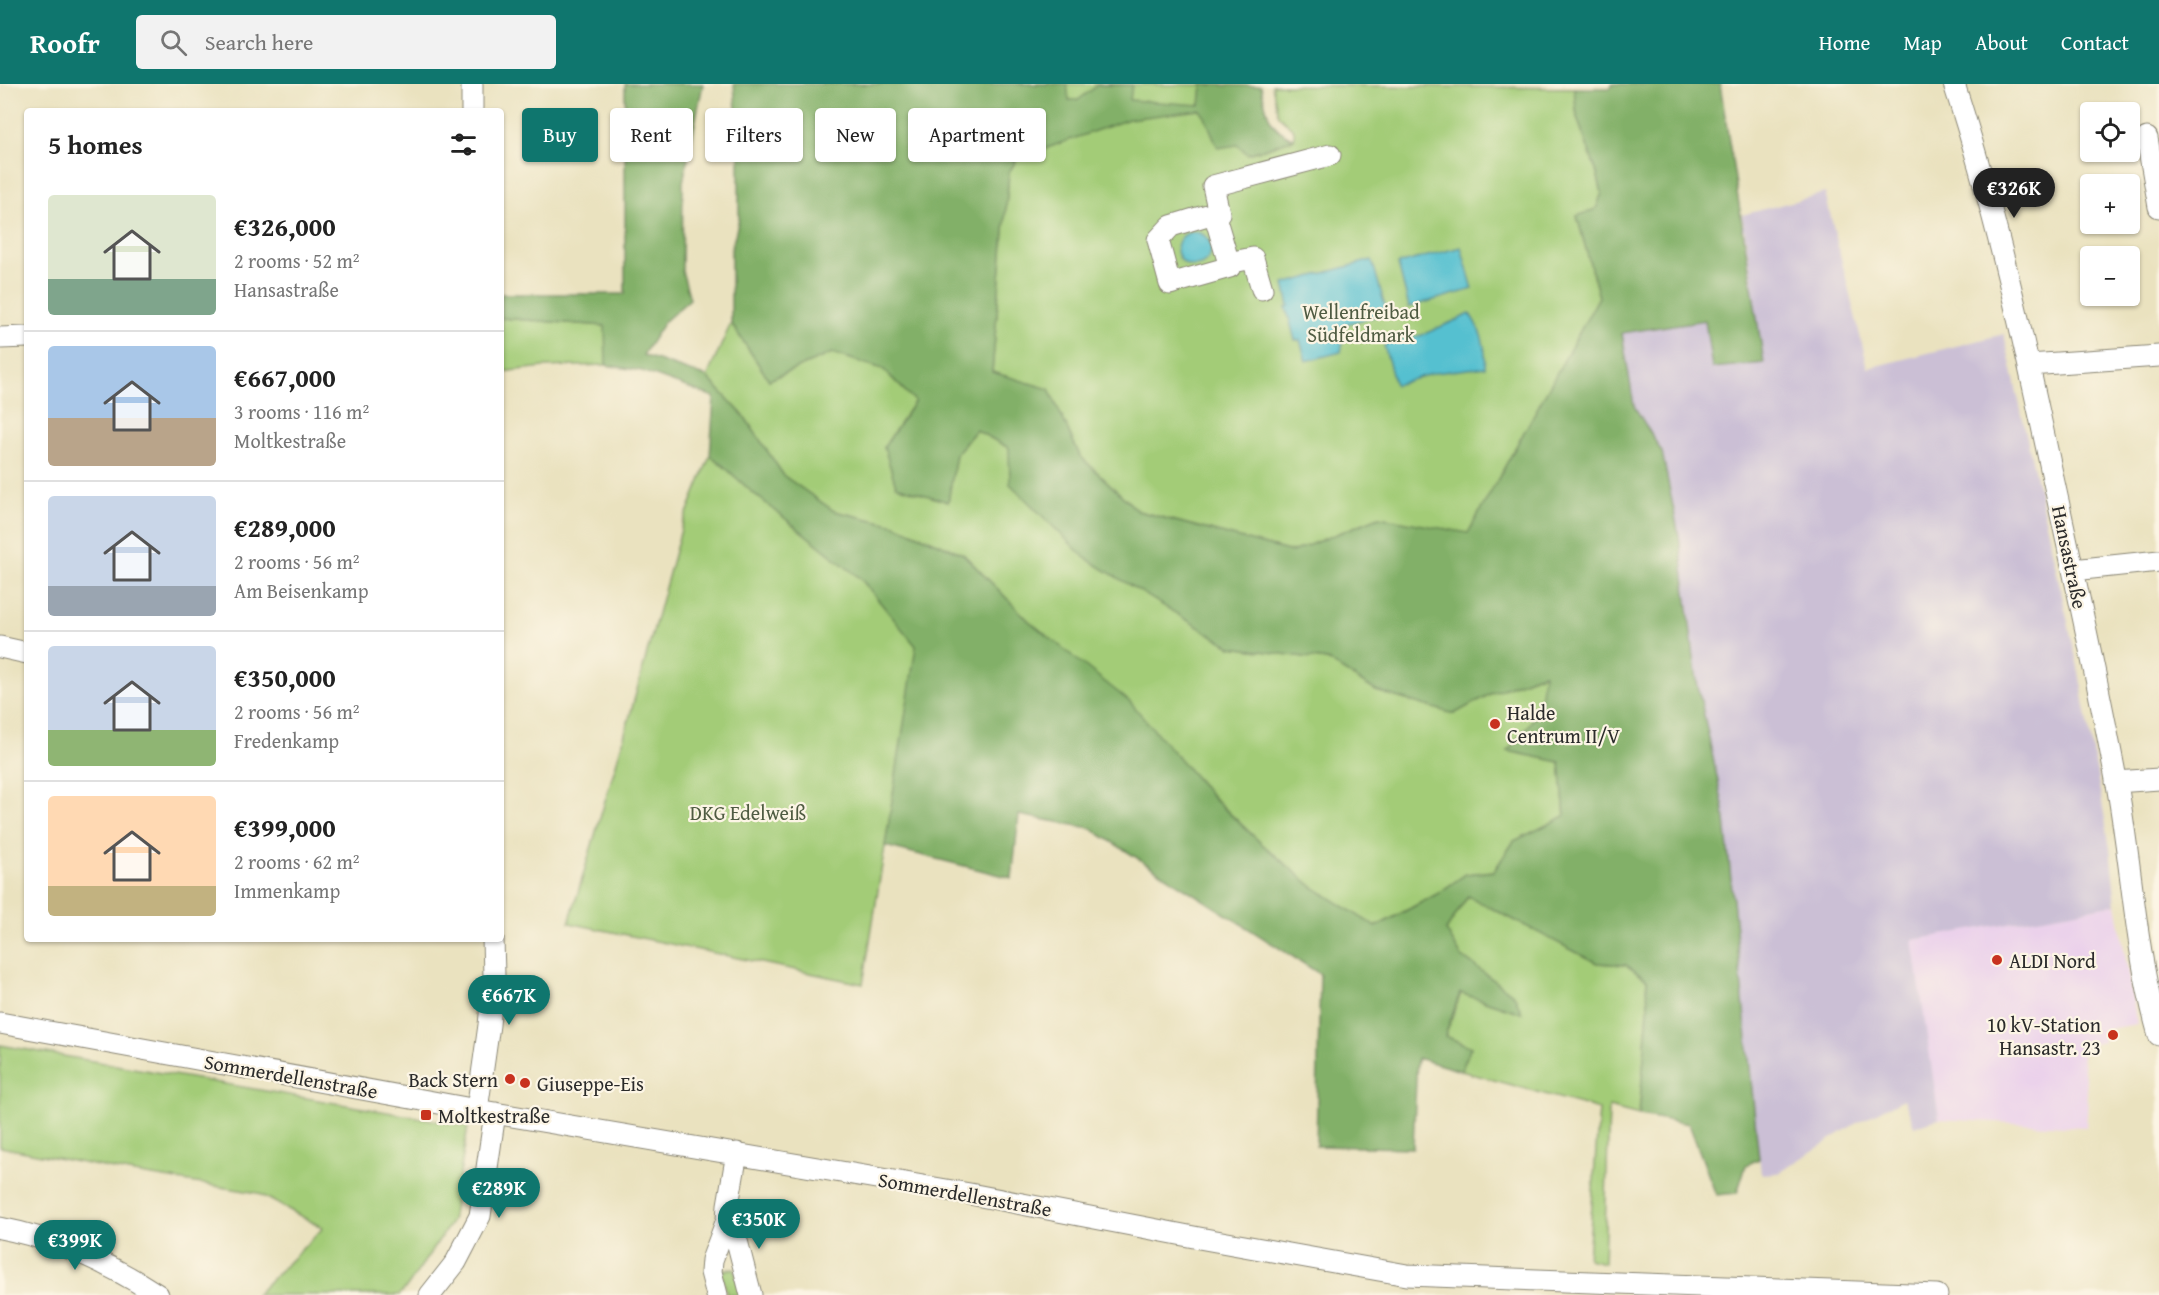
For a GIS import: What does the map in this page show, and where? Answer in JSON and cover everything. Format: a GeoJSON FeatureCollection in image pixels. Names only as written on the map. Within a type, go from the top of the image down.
{"type":"FeatureCollection","features":[{"type":"Feature","properties":{"kind":"street"},"geometry":{"type":"LineString","coordinates":[[472,84],[472,108]]}},
{"type":"Feature","properties":{"kind":"street","name":"Hansastraße"},"geometry":{"type":"LineString","coordinates":[[1954,84],[1995,225],[2029,365],[2116,782],[2142,957],[2159,1035]]}},
{"type":"Feature","properties":{"kind":"street"},"geometry":{"type":"LineString","coordinates":[[2147,138],[2156,171],[2159,207]]}},
{"type":"Feature","properties":{"kind":"street"},"geometry":{"type":"LineString","coordinates":[[1215,216],[1219,213],[1213,186],[1330,154]]}},
{"type":"Feature","properties":{"kind":"street"},"geometry":{"type":"LineString","coordinates":[[1214,213],[1215,216],[1230,267],[1170,284],[1158,240],[1171,226],[1214,213]]}},
{"type":"Feature","properties":{"kind":"street"},"geometry":{"type":"LineString","coordinates":[[1228,263],[1253,258],[1262,289]]}},
{"type":"Feature","properties":{"kind":"street"},"geometry":{"type":"LineString","coordinates":[[0,338],[24,337]]}},
{"type":"Feature","properties":{"kind":"street"},"geometry":{"type":"LineString","coordinates":[[2029,365],[2159,356]]}},
{"type":"Feature","properties":{"kind":"street"},"geometry":{"type":"LineString","coordinates":[[2073,570],[2159,561]]}},
{"type":"Feature","properties":{"kind":"street"},"geometry":{"type":"LineString","coordinates":[[0,647],[24,652]]}},
{"type":"Feature","properties":{"kind":"street"},"geometry":{"type":"LineString","coordinates":[[2116,782],[2159,779]]}},
{"type":"Feature","properties":{"kind":"street"},"geometry":{"type":"LineString","coordinates":[[430,1295],[456,1262],[480,1216],[489,1025],[494,976],[493,942]]}},
{"type":"Feature","properties":{"kind":"street","name":"Sommerdellenstraße"},"geometry":{"type":"LineString","coordinates":[[0,1023],[486,1111],[970,1194],[1407,1275],[1691,1290],[1937,1295]]}},
{"type":"Feature","properties":{"kind":"street"},"geometry":{"type":"LineString","coordinates":[[717,1295],[711,1272],[712,1260],[727,1220],[737,1153]]}},
{"type":"Feature","properties":{"kind":"street"},"geometry":{"type":"LineString","coordinates":[[727,1220],[736,1237],[751,1295]]}},
{"type":"Feature","properties":{"kind":"street"},"geometry":{"type":"LineString","coordinates":[[0,1227],[72,1247],[133,1278],[158,1295]]}},
{"type":"Feature","properties":{"kind":"shaded area"},"geometry":{"type":"Polygon","coordinates":[[[1825,193],[1868,368],[2004,334],[2079,672],[2110,848],[2116,904],[1913,940],[1939,1119],[1914,1126],[1904,1099],[1855,1124],[1778,1173],[1761,1174],[1724,810],[1697,682],[1689,610],[1662,452],[1634,406],[1622,333],[1705,320],[1753,285],[1742,215],[1825,193]]]}},
{"type":"Feature","properties":{"kind":"shaded area"},"geometry":{"type":"Polygon","coordinates":[[[2116,904],[2137,1024],[2102,1030],[2104,1042],[2081,1047],[2088,1100],[2086,1127],[1939,1119],[1912,940],[2116,904]]]}},
{"type":"Feature","properties":{"kind":"green space"},"geometry":{"type":"Polygon","coordinates":[[[625,84],[703,84],[693,133],[693,108],[625,108],[625,84]]]}},
{"type":"Feature","properties":{"kind":"green space"},"geometry":{"type":"Polygon","coordinates":[[[734,84],[1067,84],[1069,100],[1078,100],[1098,85],[1132,85],[1130,100],[1200,105],[1202,85],[1261,86],[1267,111],[1273,124],[1294,139],[1248,154],[1237,145],[1218,148],[1200,110],[1129,119],[1046,148],[1046,108],[908,108],[908,162],[1015,162],[1009,172],[992,372],[1049,389],[1080,456],[1138,511],[1292,552],[1379,517],[1468,533],[1599,297],[1577,216],[1596,209],[1602,193],[1577,117],[1574,88],[1609,88],[1613,84],[1720,84],[1764,363],[1712,368],[1705,320],[1622,333],[1634,406],[1662,452],[1679,536],[1697,682],[1724,810],[1759,1159],[1746,1165],[1737,1193],[1716,1195],[1689,1124],[1639,1115],[1648,1011],[1647,980],[1626,965],[1597,963],[1468,896],[1446,930],[1461,956],[1514,995],[1522,1013],[1460,993],[1445,1036],[1471,1047],[1461,1071],[1417,1058],[1413,1148],[1316,1146],[1320,974],[1090,828],[1019,815],[1012,878],[885,846],[916,646],[861,579],[710,456],[714,397],[642,371],[606,365],[605,326],[504,318],[504,294],[625,294],[625,162],[687,162],[683,182],[682,271],[690,299],[664,322],[643,355],[707,377],[744,416],[784,476],[834,511],[895,525],[963,554],[1029,621],[1130,702],[1216,801],[1263,845],[1313,887],[1376,927],[1437,894],[1466,874],[1494,871],[1514,841],[1565,816],[1560,762],[1508,751],[1538,713],[1544,673],[1492,693],[1454,714],[1376,691],[1327,660],[1231,647],[1085,558],[1010,484],[1009,448],[976,430],[956,454],[948,502],[896,486],[884,447],[915,401],[883,369],[832,353],[769,380],[731,323],[731,251],[739,219],[739,162],[803,162],[803,108],[736,108],[734,84]]]}},
{"type":"Feature","properties":{"kind":"green space","name":"Wellenfreibad Südfeldmark"},"geometry":{"type":"Polygon","coordinates":[[[1018,84],[1202,85],[1201,105],[1249,154],[1294,139],[1294,130],[1278,115],[1272,85],[1574,88],[1577,117],[1602,193],[1596,209],[1577,216],[1599,297],[1468,534],[1379,517],[1292,552],[1138,511],[1080,456],[1049,389],[992,372],[1009,172],[1015,162],[1046,162],[1046,108],[1016,108],[1018,84]]]}},
{"type":"Feature","properties":{"kind":"green space"},"geometry":{"type":"Polygon","coordinates":[[[504,318],[606,326],[606,365],[544,367],[504,372],[504,318]]]}},
{"type":"Feature","properties":{"kind":"green space"},"geometry":{"type":"Polygon","coordinates":[[[731,323],[769,380],[832,353],[883,369],[915,401],[884,447],[948,502],[956,454],[976,430],[1009,448],[1231,647],[1327,660],[1376,691],[1454,714],[1492,693],[1545,673],[1538,713],[1508,751],[1560,762],[1565,817],[1514,841],[1494,871],[1466,874],[1437,894],[1375,927],[1313,887],[1263,845],[1217,801],[1177,757],[1029,621],[963,554],[895,525],[834,511],[784,476],[744,416],[707,377],[731,323]]]}},
{"type":"Feature","properties":{"kind":"green space","name":"DKG Edelweiß"},"geometry":{"type":"Polygon","coordinates":[[[710,456],[861,579],[917,646],[863,984],[569,923],[624,737],[682,526],[710,456]]]}},
{"type":"Feature","properties":{"kind":"green space"},"geometry":{"type":"Polygon","coordinates":[[[1468,896],[1597,963],[1626,965],[1647,980],[1648,1011],[1639,1115],[1609,1107],[1604,1263],[1588,1259],[1599,1109],[1461,1071],[1471,1047],[1445,1036],[1461,993],[1521,1013],[1514,995],[1461,956],[1446,930],[1468,896]]]}},
{"type":"Feature","properties":{"kind":"green space"},"geometry":{"type":"Polygon","coordinates":[[[0,1045],[468,1126],[452,1221],[407,1287],[399,1295],[256,1295],[323,1228],[258,1193],[134,1173],[0,1147],[0,1045]]]}},
{"type":"Feature","properties":{"kind":"green space"},"geometry":{"type":"Polygon","coordinates":[[[734,1268],[741,1295],[727,1295],[721,1271],[734,1268]]]}},
{"type":"Feature","properties":{"kind":"water"},"geometry":{"type":"Polygon","coordinates":[[[1194,232],[1206,237],[1211,249],[1206,261],[1194,266],[1182,261],[1177,249],[1182,237],[1194,232]]]}},
{"type":"Feature","properties":{"kind":"water"},"geometry":{"type":"Polygon","coordinates":[[[1461,247],[1473,289],[1409,307],[1398,264],[1461,247]]]}},
{"type":"Feature","properties":{"kind":"water"},"geometry":{"type":"Polygon","coordinates":[[[1372,260],[1387,313],[1346,324],[1341,352],[1306,361],[1300,340],[1295,340],[1286,307],[1289,306],[1284,284],[1372,260]]]}},
{"type":"Feature","properties":{"kind":"water"},"geometry":{"type":"Polygon","coordinates":[[[1470,314],[1482,339],[1485,367],[1434,373],[1395,385],[1384,345],[1422,335],[1470,314]]]}},
{"type":"Feature","properties":{"kind":"place","name":"Halde Centrum II/V"},"geometry":{"type":"Point","coordinates":[1495,724]}},
{"type":"Feature","properties":{"kind":"place","name":"ALDI Nord"},"geometry":{"type":"Point","coordinates":[1997,960]}},
{"type":"Feature","properties":{"kind":"place","name":"10 kV-Station Hansastr. 23"},"geometry":{"type":"Point","coordinates":[2113,1035]}},
{"type":"Feature","properties":{"kind":"place","name":"Back Stern"},"geometry":{"type":"Point","coordinates":[510,1079]}},
{"type":"Feature","properties":{"kind":"place","name":"Giuseppe-Eis"},"geometry":{"type":"Point","coordinates":[525,1083]}},
{"type":"Feature","properties":{"kind":"place","name":"Moltkestraße"},"geometry":{"type":"Point","coordinates":[426,1115]}}]}
